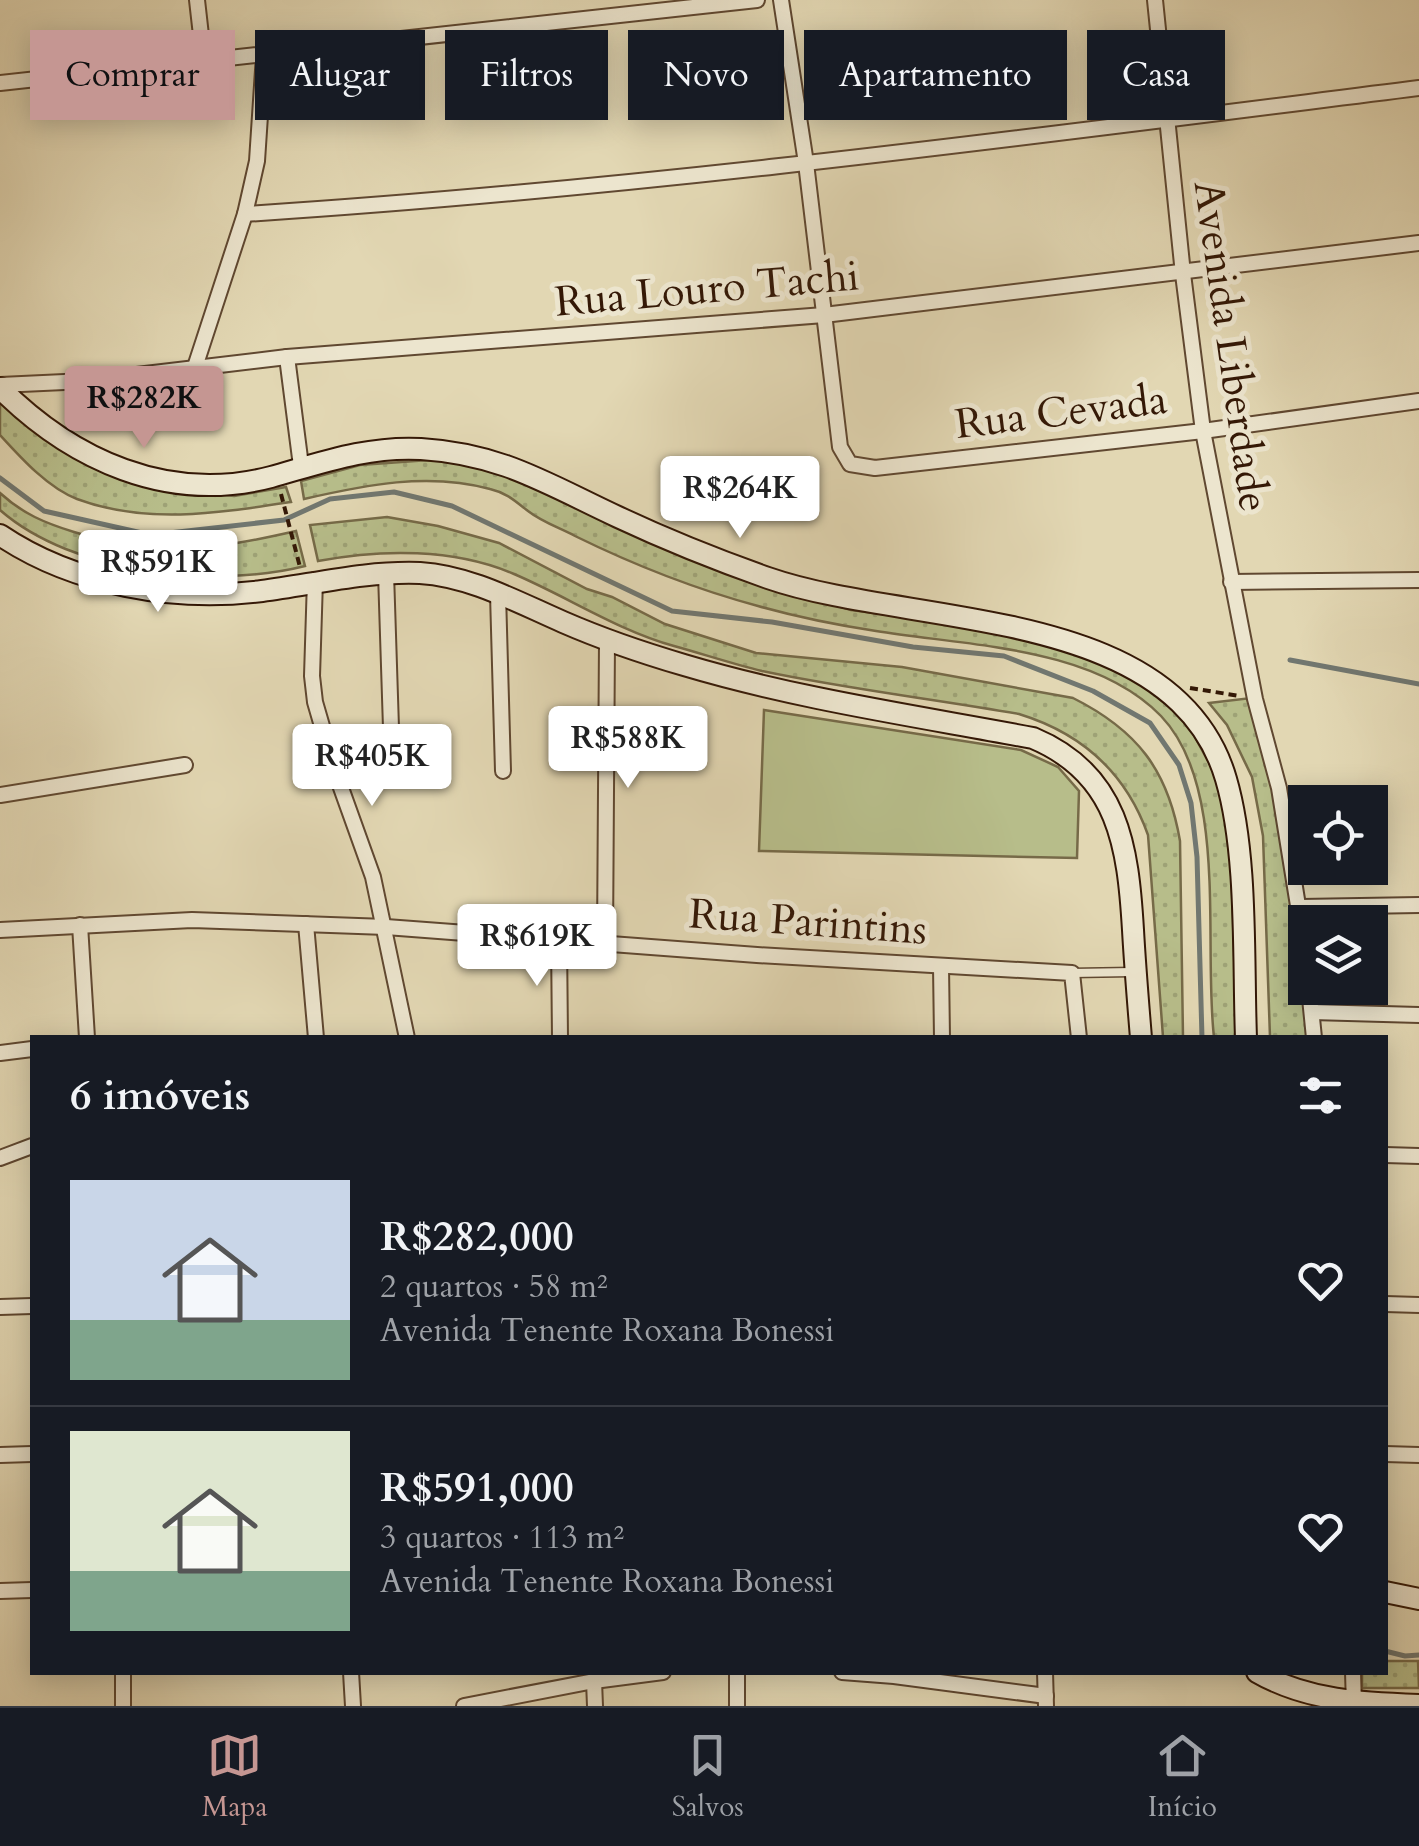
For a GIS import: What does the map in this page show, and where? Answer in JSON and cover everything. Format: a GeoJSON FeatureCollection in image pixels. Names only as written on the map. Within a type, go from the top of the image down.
{"type":"FeatureCollection","features":[{"type":"Feature","properties":{"kind":"street"},"geometry":{"type":"LineString","coordinates":[[197,0],[200,30]]}},
{"type":"Feature","properties":{"kind":"street"},"geometry":{"type":"LineString","coordinates":[[425,37],[757,0]]}},
{"type":"Feature","properties":{"kind":"street"},"geometry":{"type":"LineString","coordinates":[[781,0],[824,315]]}},
{"type":"Feature","properties":{"kind":"street","name":"Avenida Liberdade"},"geometry":{"type":"LineString","coordinates":[[1155,0],[1158,30]]}},
{"type":"Feature","properties":{"kind":"street"},"geometry":{"type":"LineString","coordinates":[[0,83],[30,80]]}},
{"type":"Feature","properties":{"kind":"street"},"geometry":{"type":"LineString","coordinates":[[1225,112],[1419,88]]}},
{"type":"Feature","properties":{"kind":"street"},"geometry":{"type":"LineString","coordinates":[[195,367],[245,214],[257,160],[260,120]]}},
{"type":"Feature","properties":{"kind":"street"},"geometry":{"type":"LineString","coordinates":[[245,214],[426,202],[806,163],[1158,120]]}},
{"type":"Feature","properties":{"kind":"street","name":"Avenida Liberdade"},"geometry":{"type":"LineString","coordinates":[[1166,120],[1204,431],[1231,582],[1255,699],[1279,788],[1301,905]]}},
{"type":"Feature","properties":{"kind":"street","name":"Rua Louro Tachi"},"geometry":{"type":"LineString","coordinates":[[0,386],[86,381],[287,357],[824,315],[1419,243]]}},
{"type":"Feature","properties":{"kind":"street","name":"Rua Cevada"},"geometry":{"type":"LineString","coordinates":[[824,315],[840,447],[850,464],[874,468],[1419,402]]}},
{"type":"Feature","properties":{"kind":"street"},"geometry":{"type":"LineString","coordinates":[[287,357],[301,466]]}},
{"type":"Feature","properties":{"kind":"street"},"geometry":{"type":"LineString","coordinates":[[0,386],[41,424],[88,456],[146,478],[229,486],[375,450],[417,449],[488,458],[653,533],[791,586],[1033,632],[1090,648],[1158,682],[1188,711],[1219,760],[1226,779],[1239,847],[1246,1035]]}},
{"type":"Feature","properties":{"kind":"street"},"geometry":{"type":"LineString","coordinates":[[0,535],[77,572],[135,588],[209,595],[286,588],[308,577],[421,574],[458,579],[606,640],[782,692],[1033,738],[1054,747],[1096,786],[1118,824],[1130,874],[1140,1035]]}},
{"type":"Feature","properties":{"kind":"street"},"geometry":{"type":"LineString","coordinates":[[386,574],[391,728]]}},
{"type":"Feature","properties":{"kind":"street"},"geometry":{"type":"LineString","coordinates":[[308,577],[315,702],[373,877],[407,1035]]}},
{"type":"Feature","properties":{"kind":"street"},"geometry":{"type":"LineString","coordinates":[[1231,582],[1419,580]]}},
{"type":"Feature","properties":{"kind":"street"},"geometry":{"type":"LineString","coordinates":[[498,594],[503,771]]}},
{"type":"Feature","properties":{"kind":"street"},"geometry":{"type":"LineString","coordinates":[[606,640],[606,942]]}},
{"type":"Feature","properties":{"kind":"street"},"geometry":{"type":"LineString","coordinates":[[0,795],[185,765]]}},
{"type":"Feature","properties":{"kind":"street"},"geometry":{"type":"LineString","coordinates":[[1388,906],[1419,905]]}},
{"type":"Feature","properties":{"kind":"street","name":"Rua Parintins"},"geometry":{"type":"LineString","coordinates":[[0,930],[192,920],[386,926],[1072,973]]}},
{"type":"Feature","properties":{"kind":"street"},"geometry":{"type":"LineString","coordinates":[[306,924],[316,1035]]}},
{"type":"Feature","properties":{"kind":"street"},"geometry":{"type":"LineString","coordinates":[[80,925],[87,1035]]}},
{"type":"Feature","properties":{"kind":"street"},"geometry":{"type":"LineString","coordinates":[[558,940],[560,1035]]}},
{"type":"Feature","properties":{"kind":"street"},"geometry":{"type":"LineString","coordinates":[[941,966],[942,1035]]}},
{"type":"Feature","properties":{"kind":"street"},"geometry":{"type":"LineString","coordinates":[[1072,973],[1079,1035]]}},
{"type":"Feature","properties":{"kind":"street"},"geometry":{"type":"LineString","coordinates":[[1311,1005],[1314,1035]]}},
{"type":"Feature","properties":{"kind":"street"},"geometry":{"type":"LineString","coordinates":[[1312,1012],[1419,1014]]}},
{"type":"Feature","properties":{"kind":"street"},"geometry":{"type":"LineString","coordinates":[[0,1053],[30,1049]]}},
{"type":"Feature","properties":{"kind":"street"},"geometry":{"type":"LineString","coordinates":[[0,1158],[30,1147]]}},
{"type":"Feature","properties":{"kind":"street"},"geometry":{"type":"LineString","coordinates":[[1388,1155],[1419,1156]]}},
{"type":"Feature","properties":{"kind":"street"},"geometry":{"type":"LineString","coordinates":[[1388,1304],[1419,1305]]}},
{"type":"Feature","properties":{"kind":"street"},"geometry":{"type":"LineString","coordinates":[[0,1307],[30,1306]]}},
{"type":"Feature","properties":{"kind":"street"},"geometry":{"type":"LineString","coordinates":[[0,1455],[30,1454]]}},
{"type":"Feature","properties":{"kind":"street"},"geometry":{"type":"LineString","coordinates":[[1388,1454],[1419,1455]]}},
{"type":"Feature","properties":{"kind":"street"},"geometry":{"type":"LineString","coordinates":[[0,1591],[30,1590]]}},
{"type":"Feature","properties":{"kind":"street"},"geometry":{"type":"LineString","coordinates":[[1388,1593],[1419,1600]]}},
{"type":"Feature","properties":{"kind":"street"},"geometry":{"type":"LineString","coordinates":[[122,1675],[123,1706]]}},
{"type":"Feature","properties":{"kind":"street"},"geometry":{"type":"LineString","coordinates":[[352,1675],[353,1706]]}},
{"type":"Feature","properties":{"kind":"street"},"geometry":{"type":"LineString","coordinates":[[464,1706],[640,1675]]}},
{"type":"Feature","properties":{"kind":"street"},"geometry":{"type":"LineString","coordinates":[[737,1706],[738,1675]]}},
{"type":"Feature","properties":{"kind":"street"},"geometry":{"type":"LineString","coordinates":[[901,1675],[1046,1701],[1045,1675]]}},
{"type":"Feature","properties":{"kind":"street"},"geometry":{"type":"LineString","coordinates":[[1263,1675],[1293,1689],[1354,1691],[1419,1706]]}},
{"type":"Feature","properties":{"kind":"street"},"geometry":{"type":"LineString","coordinates":[[594,1681],[595,1706]]}},
{"type":"Feature","properties":{"kind":"lane"},"geometry":{"type":"LineString","coordinates":[[1072,973],[1136,972]]}},
{"type":"Feature","properties":{"kind":"path"},"geometry":{"type":"LineString","coordinates":[[279,486],[308,577]]}},
{"type":"Feature","properties":{"kind":"path"},"geometry":{"type":"LineString","coordinates":[[1158,682],[1255,699]]}},
{"type":"Feature","properties":{"kind":"green space"},"geometry":{"type":"Polygon","coordinates":[[[0,385],[32,423],[161,487],[234,496],[286,487],[291,502],[210,513],[156,514],[103,507],[77,499],[45,480],[0,435],[0,385]]]}},
{"type":"Feature","properties":{"kind":"green space"},"geometry":{"type":"Polygon","coordinates":[[[443,459],[482,464],[760,583],[851,610],[1056,643],[1145,680],[1185,719],[1219,781],[1230,834],[1237,1035],[1214,1035],[1209,868],[1196,783],[1182,746],[1161,716],[1133,693],[1101,675],[1065,662],[988,646],[832,623],[711,592],[597,547],[490,489],[420,481],[373,485],[304,499],[301,481],[360,465],[443,459]]]}},
{"type":"Feature","properties":{"kind":"green space"},"geometry":{"type":"Polygon","coordinates":[[[0,493],[53,525],[132,545],[211,547],[296,531],[305,566],[229,576],[146,571],[105,562],[30,532],[0,510],[0,493]]]}},
{"type":"Feature","properties":{"kind":"green space"},"geometry":{"type":"Polygon","coordinates":[[[387,517],[438,526],[499,543],[665,624],[756,653],[902,667],[1073,698],[1095,710],[1146,755],[1158,773],[1175,816],[1180,841],[1183,1035],[1163,1035],[1148,835],[1114,774],[1062,732],[1019,714],[794,677],[674,646],[613,622],[514,574],[467,559],[392,553],[318,561],[310,525],[387,517]]]}},
{"type":"Feature","properties":{"kind":"green space"},"geometry":{"type":"Polygon","coordinates":[[[1251,698],[1282,828],[1288,885],[1292,885],[1296,905],[1288,905],[1288,1005],[1309,1005],[1316,1035],[1270,1035],[1263,836],[1252,777],[1227,725],[1209,703],[1251,698]]]}},
{"type":"Feature","properties":{"kind":"green space"},"geometry":{"type":"Polygon","coordinates":[[[764,710],[1021,750],[1058,767],[1079,791],[1077,858],[759,851],[764,710]]]}},
{"type":"Feature","properties":{"kind":"green space"},"geometry":{"type":"Polygon","coordinates":[[[1388,1661],[1418,1661],[1419,1688],[1362,1688],[1362,1675],[1388,1675],[1388,1661]]]}},
{"type":"Feature","properties":{"kind":"waterway"},"geometry":{"type":"LineString","coordinates":[[0,478],[44,511],[151,535],[284,520],[330,499],[394,492],[452,506],[672,611],[772,622],[913,647],[1004,656],[1093,691],[1150,723],[1179,765],[1191,803],[1197,857],[1202,1035]]}},
{"type":"Feature","properties":{"kind":"waterway"},"geometry":{"type":"LineString","coordinates":[[1290,660],[1419,684]]}},
{"type":"Feature","properties":{"kind":"waterway"},"geometry":{"type":"LineString","coordinates":[[1388,1652],[1419,1655]]}}]}
